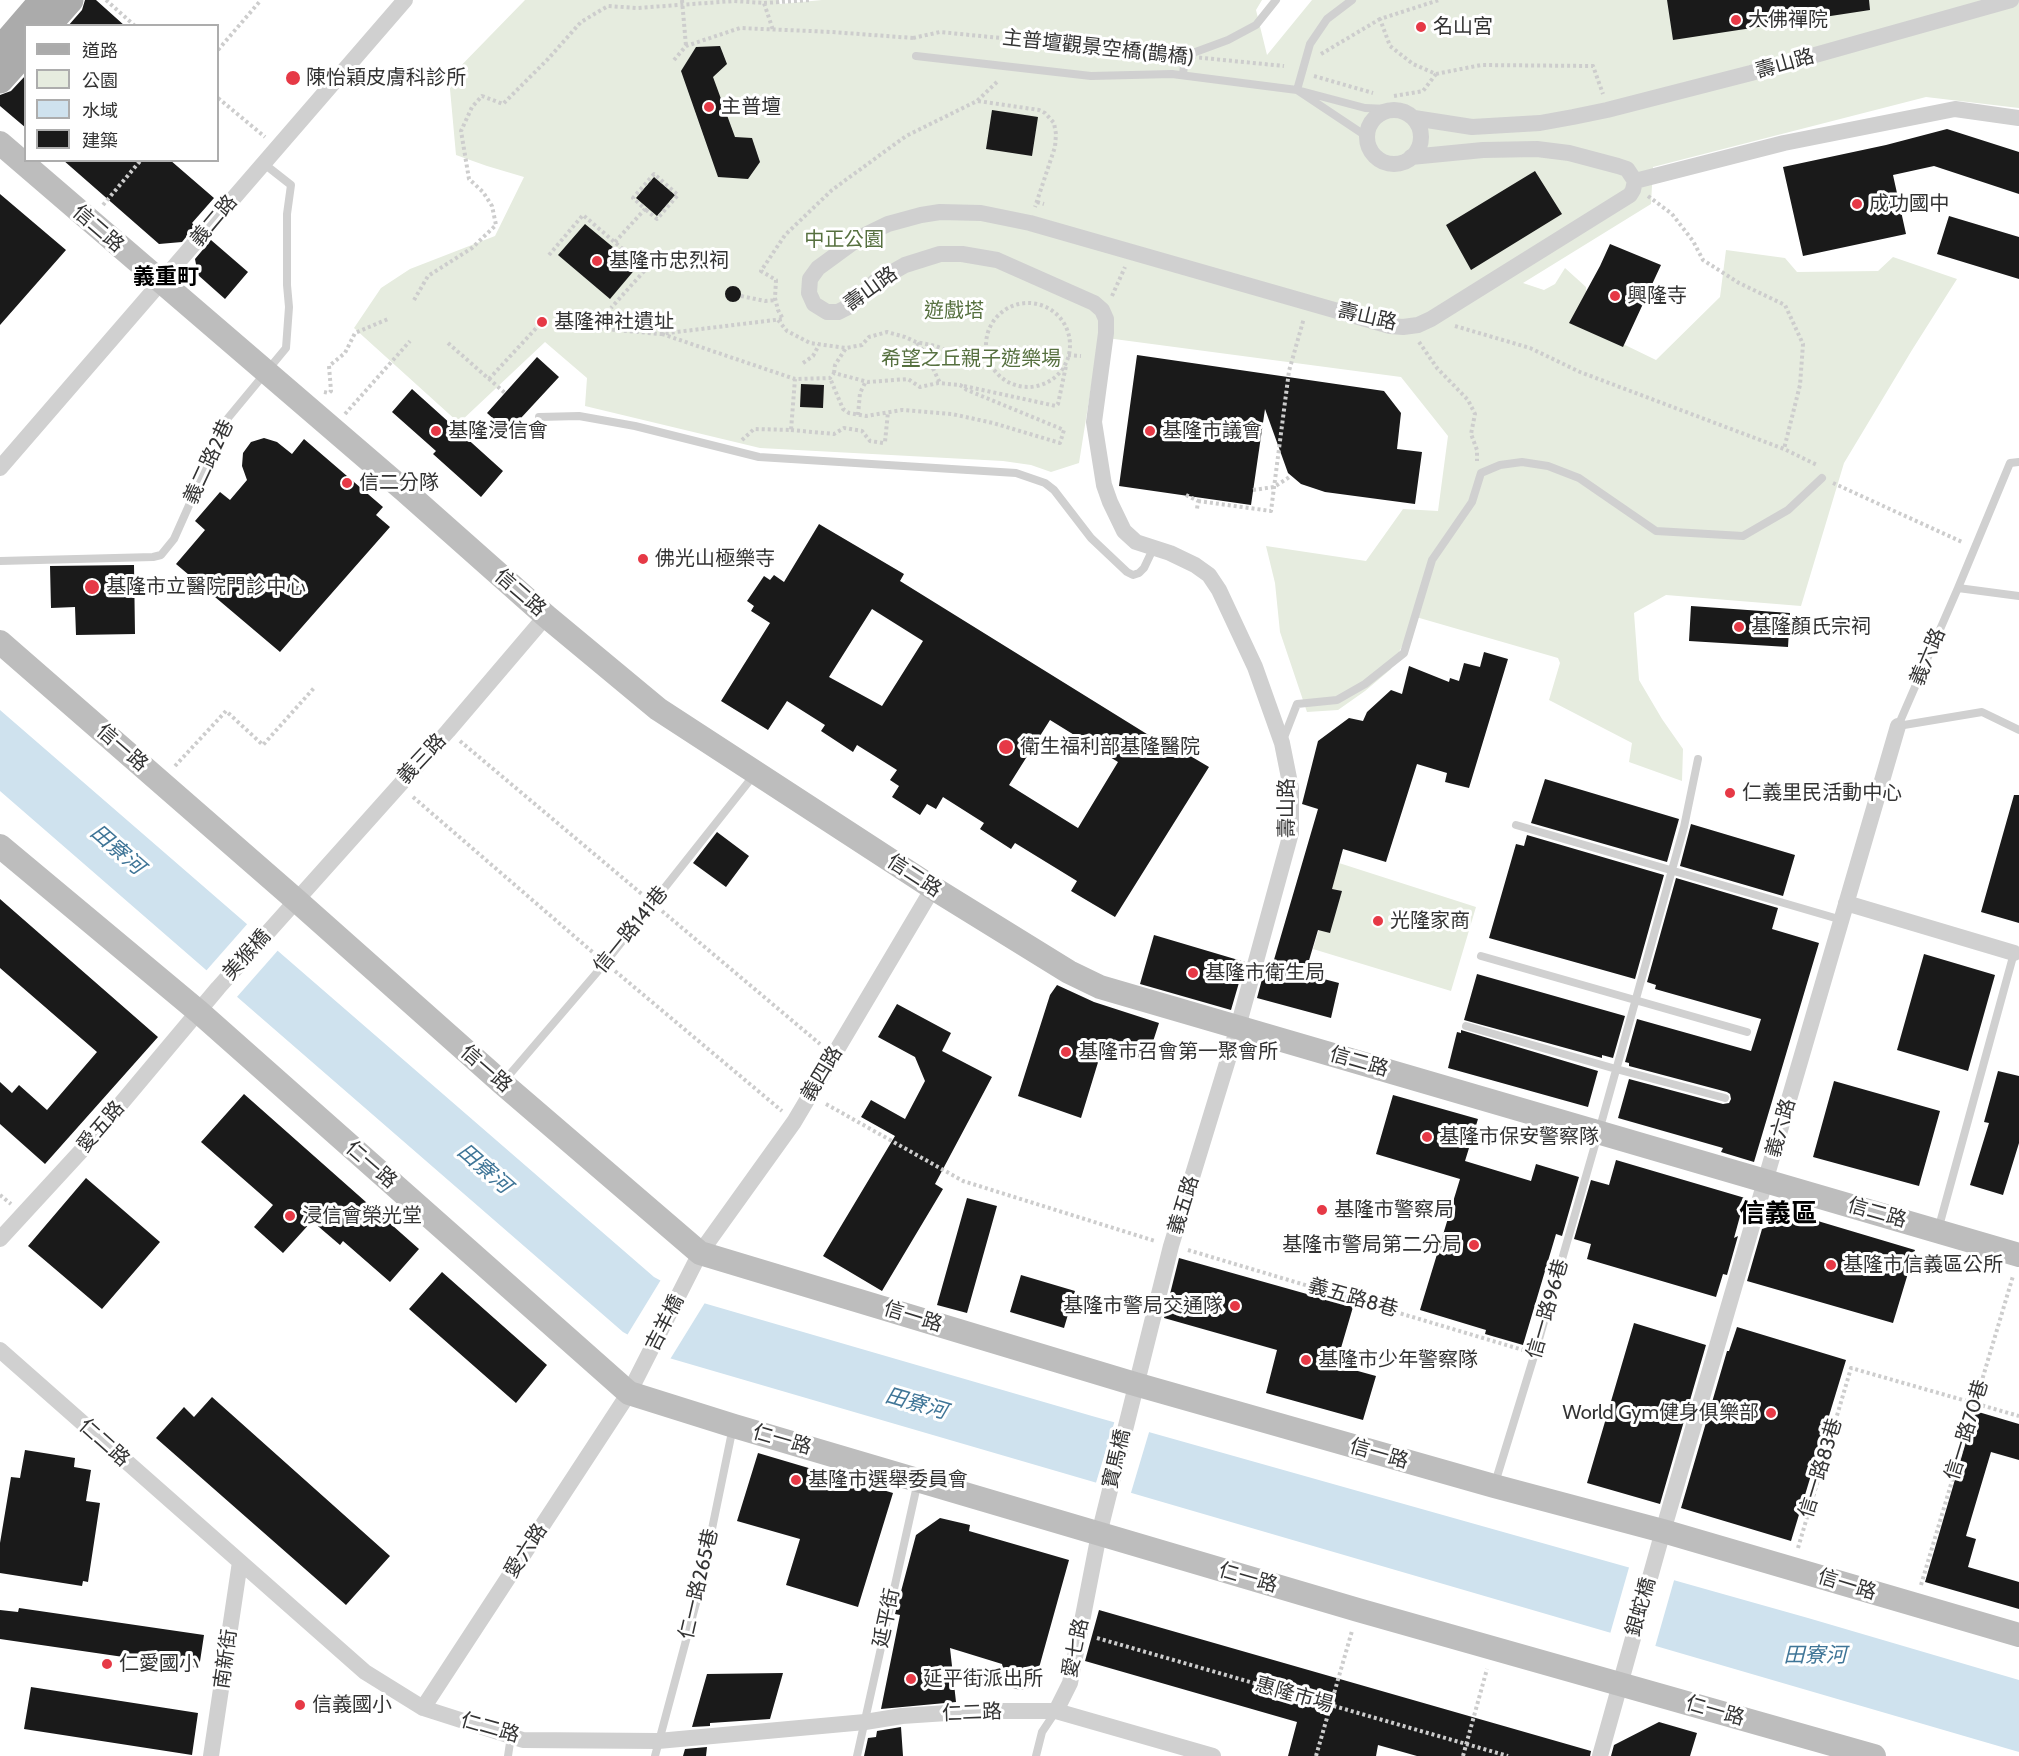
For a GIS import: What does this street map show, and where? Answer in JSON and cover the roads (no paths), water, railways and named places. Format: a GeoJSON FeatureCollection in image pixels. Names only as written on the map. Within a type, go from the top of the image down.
{"type":"FeatureCollection","features":[{"type":"Feature","properties":{"kind":"main road"},"geometry":{"type":"LineString","coordinates":[[0,50],[43,0]]}},
{"type":"Feature","properties":{"kind":"main road"},"geometry":{"type":"LineString","coordinates":[[49,24],[70,0]]}},
{"type":"Feature","properties":{"kind":"main road"},"geometry":{"type":"LineString","coordinates":[[0,80],[24,53]]}},
{"type":"Feature","properties":{"kind":"street","name":"壽山路"},"geometry":{"type":"LineString","coordinates":[[1414,118],[1472,127],[1540,123],[1607,111],[2011,0]]}},
{"type":"Feature","properties":{"kind":"street","name":"義二路"},"geometry":{"type":"LineString","coordinates":[[0,468],[161,284],[398,2]]}},
{"type":"Feature","properties":{"kind":"street"},"geometry":{"type":"LineString","coordinates":[[1412,158],[1420,146],[1419,127],[1410,114],[1388,103],[1370,124],[1366,136],[1369,148],[1381,160],[1399,163],[1412,158],[1483,150],[1537,149],[1569,153],[1618,166],[1627,170],[1635,184],[1784,143],[1955,109],[2019,118]]}},
{"type":"Feature","properties":{"kind":"street","name":"信二路"},"geometry":{"type":"LineString","coordinates":[[0,143],[546,616],[658,709],[933,888],[1069,972],[1100,987],[1937,1230],[2017,1261]]}},
{"type":"Feature","properties":{"kind":"street","name":"壽山路"},"geometry":{"type":"LineString","coordinates":[[1238,1027],[1291,833],[1291,788],[1282,743],[1255,667],[1219,590],[1209,575],[1195,565],[1170,553],[1136,542],[1124,531],[1110,502],[1104,485],[1094,422],[1106,333],[1106,319],[1102,310],[1094,303],[997,260],[962,254],[940,254],[905,265],[875,282],[852,305],[838,312],[827,312],[818,307],[809,293],[810,279],[818,268],[859,238],[888,224],[921,215],[981,213],[1030,223],[1390,326],[1425,322],[1630,195],[1635,184]]}},
{"type":"Feature","properties":{"kind":"street","name":"義三路"},"geometry":{"type":"LineString","coordinates":[[296,900],[448,731],[546,616]]}},
{"type":"Feature","properties":{"kind":"street","name":"信一路"},"geometry":{"type":"LineString","coordinates":[[0,642],[502,1083],[700,1253],[1135,1384],[1494,1486],[1663,1530],[2019,1635]]}},
{"type":"Feature","properties":{"kind":"street","name":"義六路"},"geometry":{"type":"LineString","coordinates":[[1663,1530],[1898,726]]}},
{"type":"Feature","properties":{"kind":"street","name":"仁一路"},"geometry":{"type":"LineString","coordinates":[[0,846],[199,1012],[629,1393],[1358,1610],[1874,1756]]}},
{"type":"Feature","properties":{"kind":"street","name":"義四路"},"geometry":{"type":"LineString","coordinates":[[700,1253],[794,1122],[933,888]]}},
{"type":"Feature","properties":{"kind":"street","name":"美猴橋"},"geometry":{"type":"LineString","coordinates":[[199,1012],[296,900]]}},
{"type":"Feature","properties":{"kind":"street"},"geometry":{"type":"LineString","coordinates":[[1846,903],[2014,953]]}},
{"type":"Feature","properties":{"kind":"street","name":"愛五路"},"geometry":{"type":"LineString","coordinates":[[0,1239],[82,1150],[199,1012]]}},
{"type":"Feature","properties":{"kind":"street","name":"義五路"},"geometry":{"type":"LineString","coordinates":[[1135,1384],[1171,1246],[1238,1027]]}},
{"type":"Feature","properties":{"kind":"street","name":"吉羊橋"},"geometry":{"type":"LineString","coordinates":[[629,1393],[700,1253]]}},
{"type":"Feature","properties":{"kind":"street","name":"仁二路"},"geometry":{"type":"LineString","coordinates":[[0,1350],[365,1672],[423,1708],[523,1740],[657,1748],[902,1716],[966,1712],[1056,1711],[1213,1756]]}},
{"type":"Feature","properties":{"kind":"street","name":"寶馬橋"},"geometry":{"type":"LineString","coordinates":[[1099,1534],[1135,1384]]}},
{"type":"Feature","properties":{"kind":"street","name":"愛六路"},"geometry":{"type":"LineString","coordinates":[[423,1708],[629,1393]]}},
{"type":"Feature","properties":{"kind":"street","name":"銀蛇橋"},"geometry":{"type":"LineString","coordinates":[[1600,1756],[1663,1530]]}},
{"type":"Feature","properties":{"kind":"street","name":"愛七路"},"geometry":{"type":"LineString","coordinates":[[1056,1711],[1070,1683],[1099,1534]]}},
{"type":"Feature","properties":{"kind":"street","name":"南新街"},"geometry":{"type":"LineString","coordinates":[[212,1756],[240,1562]]}},
{"type":"Feature","properties":{"kind":"lane"},"geometry":{"type":"LineString","coordinates":[[1183,75],[1184,65],[1190,54],[1228,40],[1256,25],[1276,0]]}},
{"type":"Feature","properties":{"kind":"lane"},"geometry":{"type":"LineString","coordinates":[[1297,90],[1310,44],[1327,19],[1352,0]]}},
{"type":"Feature","properties":{"kind":"lane"},"geometry":{"type":"LineString","coordinates":[[916,56],[1099,76],[1183,75],[1297,90],[1365,108],[1388,103]]}},
{"type":"Feature","properties":{"kind":"lane"},"geometry":{"type":"LineString","coordinates":[[1297,90],[1366,136]]}},
{"type":"Feature","properties":{"kind":"lane","name":"義二路2巷"},"geometry":{"type":"LineString","coordinates":[[0,561],[153,557],[161,555],[174,539],[228,418],[286,348],[289,307],[287,214],[291,185],[263,163]]}},
{"type":"Feature","properties":{"kind":"lane"},"geometry":{"type":"LineString","coordinates":[[539,417],[579,416],[635,426],[759,457],[998,471],[1029,476],[1054,490],[1091,538],[1127,572],[1133,575],[1139,573],[1153,549]]}},
{"type":"Feature","properties":{"kind":"lane"},"geometry":{"type":"LineString","coordinates":[[1282,743],[1297,704],[1337,700],[1365,684],[1404,653],[1432,560],[1472,502],[1481,473],[1500,465],[1522,462],[1548,466],[1579,478],[1656,531],[1743,536],[1788,510],[1822,477]]}},
{"type":"Feature","properties":{"kind":"lane","name":"義六路"},"geometry":{"type":"LineString","coordinates":[[1898,726],[2010,463],[2019,462]]}},
{"type":"Feature","properties":{"kind":"lane"},"geometry":{"type":"LineString","coordinates":[[1958,588],[2019,596]]}},
{"type":"Feature","properties":{"kind":"lane"},"geometry":{"type":"LineString","coordinates":[[1898,726],[1982,712],[2019,730]]}},
{"type":"Feature","properties":{"kind":"lane","name":"信一路96巷"},"geometry":{"type":"LineString","coordinates":[[1494,1486],[1599,1131],[1684,827],[1698,759]]}},
{"type":"Feature","properties":{"kind":"lane","name":"信一路141巷"},"geometry":{"type":"LineString","coordinates":[[502,1083],[605,963],[756,773]]}},
{"type":"Feature","properties":{"kind":"lane"},"geometry":{"type":"LineString","coordinates":[[1516,825],[1842,920]]}},
{"type":"Feature","properties":{"kind":"lane"},"geometry":{"type":"LineString","coordinates":[[1937,1230],[2014,953]]}},
{"type":"Feature","properties":{"kind":"lane"},"geometry":{"type":"LineString","coordinates":[[1481,956],[1747,1032]]}},
{"type":"Feature","properties":{"kind":"lane"},"geometry":{"type":"LineString","coordinates":[[1466,1026],[1725,1098]]}},
{"type":"Feature","properties":{"kind":"lane","name":"仁一路265巷"},"geometry":{"type":"LineString","coordinates":[[657,1748],[699,1592],[734,1426]]}},
{"type":"Feature","properties":{"kind":"lane","name":"延平街"},"geometry":{"type":"LineString","coordinates":[[858,1756],[918,1480]]}},
{"type":"Feature","properties":{"kind":"lane","name":"愛七路"},"geometry":{"type":"LineString","coordinates":[[1036,1756],[1042,1732],[1056,1711]]}},
{"type":"Feature","properties":{"kind":"lane"},"geometry":{"type":"LineString","coordinates":[[508,1756],[511,1736]]}},
{"type":"Feature","properties":{"kind":"water","name":"田寮河"},"geometry":{"type":"Polygon","coordinates":[[[0,710],[654,1277],[700,1302],[2019,1680],[2019,1752],[669,1358],[623,1332],[0,791],[0,710]]]}},
{"type":"Feature","properties":{"kind":"place","name":"大佛禪院"},"geometry":{"type":"Point","coordinates":[1736,20]}},
{"type":"Feature","properties":{"kind":"place","name":"名山宮"},"geometry":{"type":"Point","coordinates":[1421,27]}},
{"type":"Feature","properties":{"kind":"place","name":"陳怡穎皮膚科診所"},"geometry":{"type":"Point","coordinates":[293,78]}},
{"type":"Feature","properties":{"kind":"place","name":"主普壇"},"geometry":{"type":"Point","coordinates":[709,107]}},
{"type":"Feature","properties":{"kind":"place","name":"成功國中"},"geometry":{"type":"Point","coordinates":[1857,204]}},
{"type":"Feature","properties":{"kind":"place","name":"基隆市忠烈祠"},"geometry":{"type":"Point","coordinates":[597,261]}},
{"type":"Feature","properties":{"kind":"place","name":"興隆寺"},"geometry":{"type":"Point","coordinates":[1615,296]}},
{"type":"Feature","properties":{"kind":"place","name":"基隆神社遺址"},"geometry":{"type":"Point","coordinates":[542,322]}},
{"type":"Feature","properties":{"kind":"place","name":"基隆浸信會"},"geometry":{"type":"Point","coordinates":[436,431]}},
{"type":"Feature","properties":{"kind":"place","name":"基隆市議會"},"geometry":{"type":"Point","coordinates":[1150,431]}},
{"type":"Feature","properties":{"kind":"place","name":"信二分隊"},"geometry":{"type":"Point","coordinates":[347,483]}},
{"type":"Feature","properties":{"kind":"place","name":"佛光山極樂寺"},"geometry":{"type":"Point","coordinates":[643,559]}},
{"type":"Feature","properties":{"kind":"place","name":"基隆市立醫院門診中心"},"geometry":{"type":"Point","coordinates":[92,587]}},
{"type":"Feature","properties":{"kind":"place","name":"基隆顏氏宗祠"},"geometry":{"type":"Point","coordinates":[1739,627]}},
{"type":"Feature","properties":{"kind":"place","name":"衛生福利部基隆醫院"},"geometry":{"type":"Point","coordinates":[1006,747]}},
{"type":"Feature","properties":{"kind":"place","name":"仁義里民活動中心"},"geometry":{"type":"Point","coordinates":[1730,793]}},
{"type":"Feature","properties":{"kind":"place","name":"光隆家商"},"geometry":{"type":"Point","coordinates":[1378,921]}},
{"type":"Feature","properties":{"kind":"place","name":"基隆市衛生局"},"geometry":{"type":"Point","coordinates":[1193,973]}},
{"type":"Feature","properties":{"kind":"place","name":"基隆市召會第一聚會所"},"geometry":{"type":"Point","coordinates":[1066,1052]}},
{"type":"Feature","properties":{"kind":"place","name":"基隆市保安警察隊"},"geometry":{"type":"Point","coordinates":[1427,1137]}},
{"type":"Feature","properties":{"kind":"place","name":"基隆市警察局"},"geometry":{"type":"Point","coordinates":[1322,1210]}},
{"type":"Feature","properties":{"kind":"place","name":"浸信會榮光堂"},"geometry":{"type":"Point","coordinates":[290,1216]}},
{"type":"Feature","properties":{"kind":"place","name":"基隆市警局第二分局"},"geometry":{"type":"Point","coordinates":[1474,1245]}},
{"type":"Feature","properties":{"kind":"place","name":"基隆市信義區公所"},"geometry":{"type":"Point","coordinates":[1831,1265]}},
{"type":"Feature","properties":{"kind":"place","name":"基隆市警局交通隊"},"geometry":{"type":"Point","coordinates":[1235,1306]}},
{"type":"Feature","properties":{"kind":"place","name":"基隆市少年警察隊"},"geometry":{"type":"Point","coordinates":[1306,1360]}},
{"type":"Feature","properties":{"kind":"place","name":"World Gym健身俱樂部"},"geometry":{"type":"Point","coordinates":[1771,1413]}},
{"type":"Feature","properties":{"kind":"place","name":"基隆市選舉委員會"},"geometry":{"type":"Point","coordinates":[796,1480]}},
{"type":"Feature","properties":{"kind":"place","name":"仁愛國小"},"geometry":{"type":"Point","coordinates":[107,1664]}},
{"type":"Feature","properties":{"kind":"place","name":"延平街派出所"},"geometry":{"type":"Point","coordinates":[911,1679]}},
{"type":"Feature","properties":{"kind":"place","name":"信義國小"},"geometry":{"type":"Point","coordinates":[300,1705]}},
{"type":"Feature","properties":{"kind":"district","name":"義重町"},"geometry":{"type":"Point","coordinates":[166,278]}},
{"type":"Feature","properties":{"kind":"district","name":"信義區"},"geometry":{"type":"Point","coordinates":[1778,1214]}},
{"type":"Feature","properties":{"kind":"park label","name":"中正公園"},"geometry":{"type":"Point","coordinates":[844,240]}},
{"type":"Feature","properties":{"kind":"park label","name":"遊戲塔"},"geometry":{"type":"Point","coordinates":[954,311]}},
{"type":"Feature","properties":{"kind":"park label","name":"希望之丘親子遊樂場"},"geometry":{"type":"Point","coordinates":[971,359]}}]}
